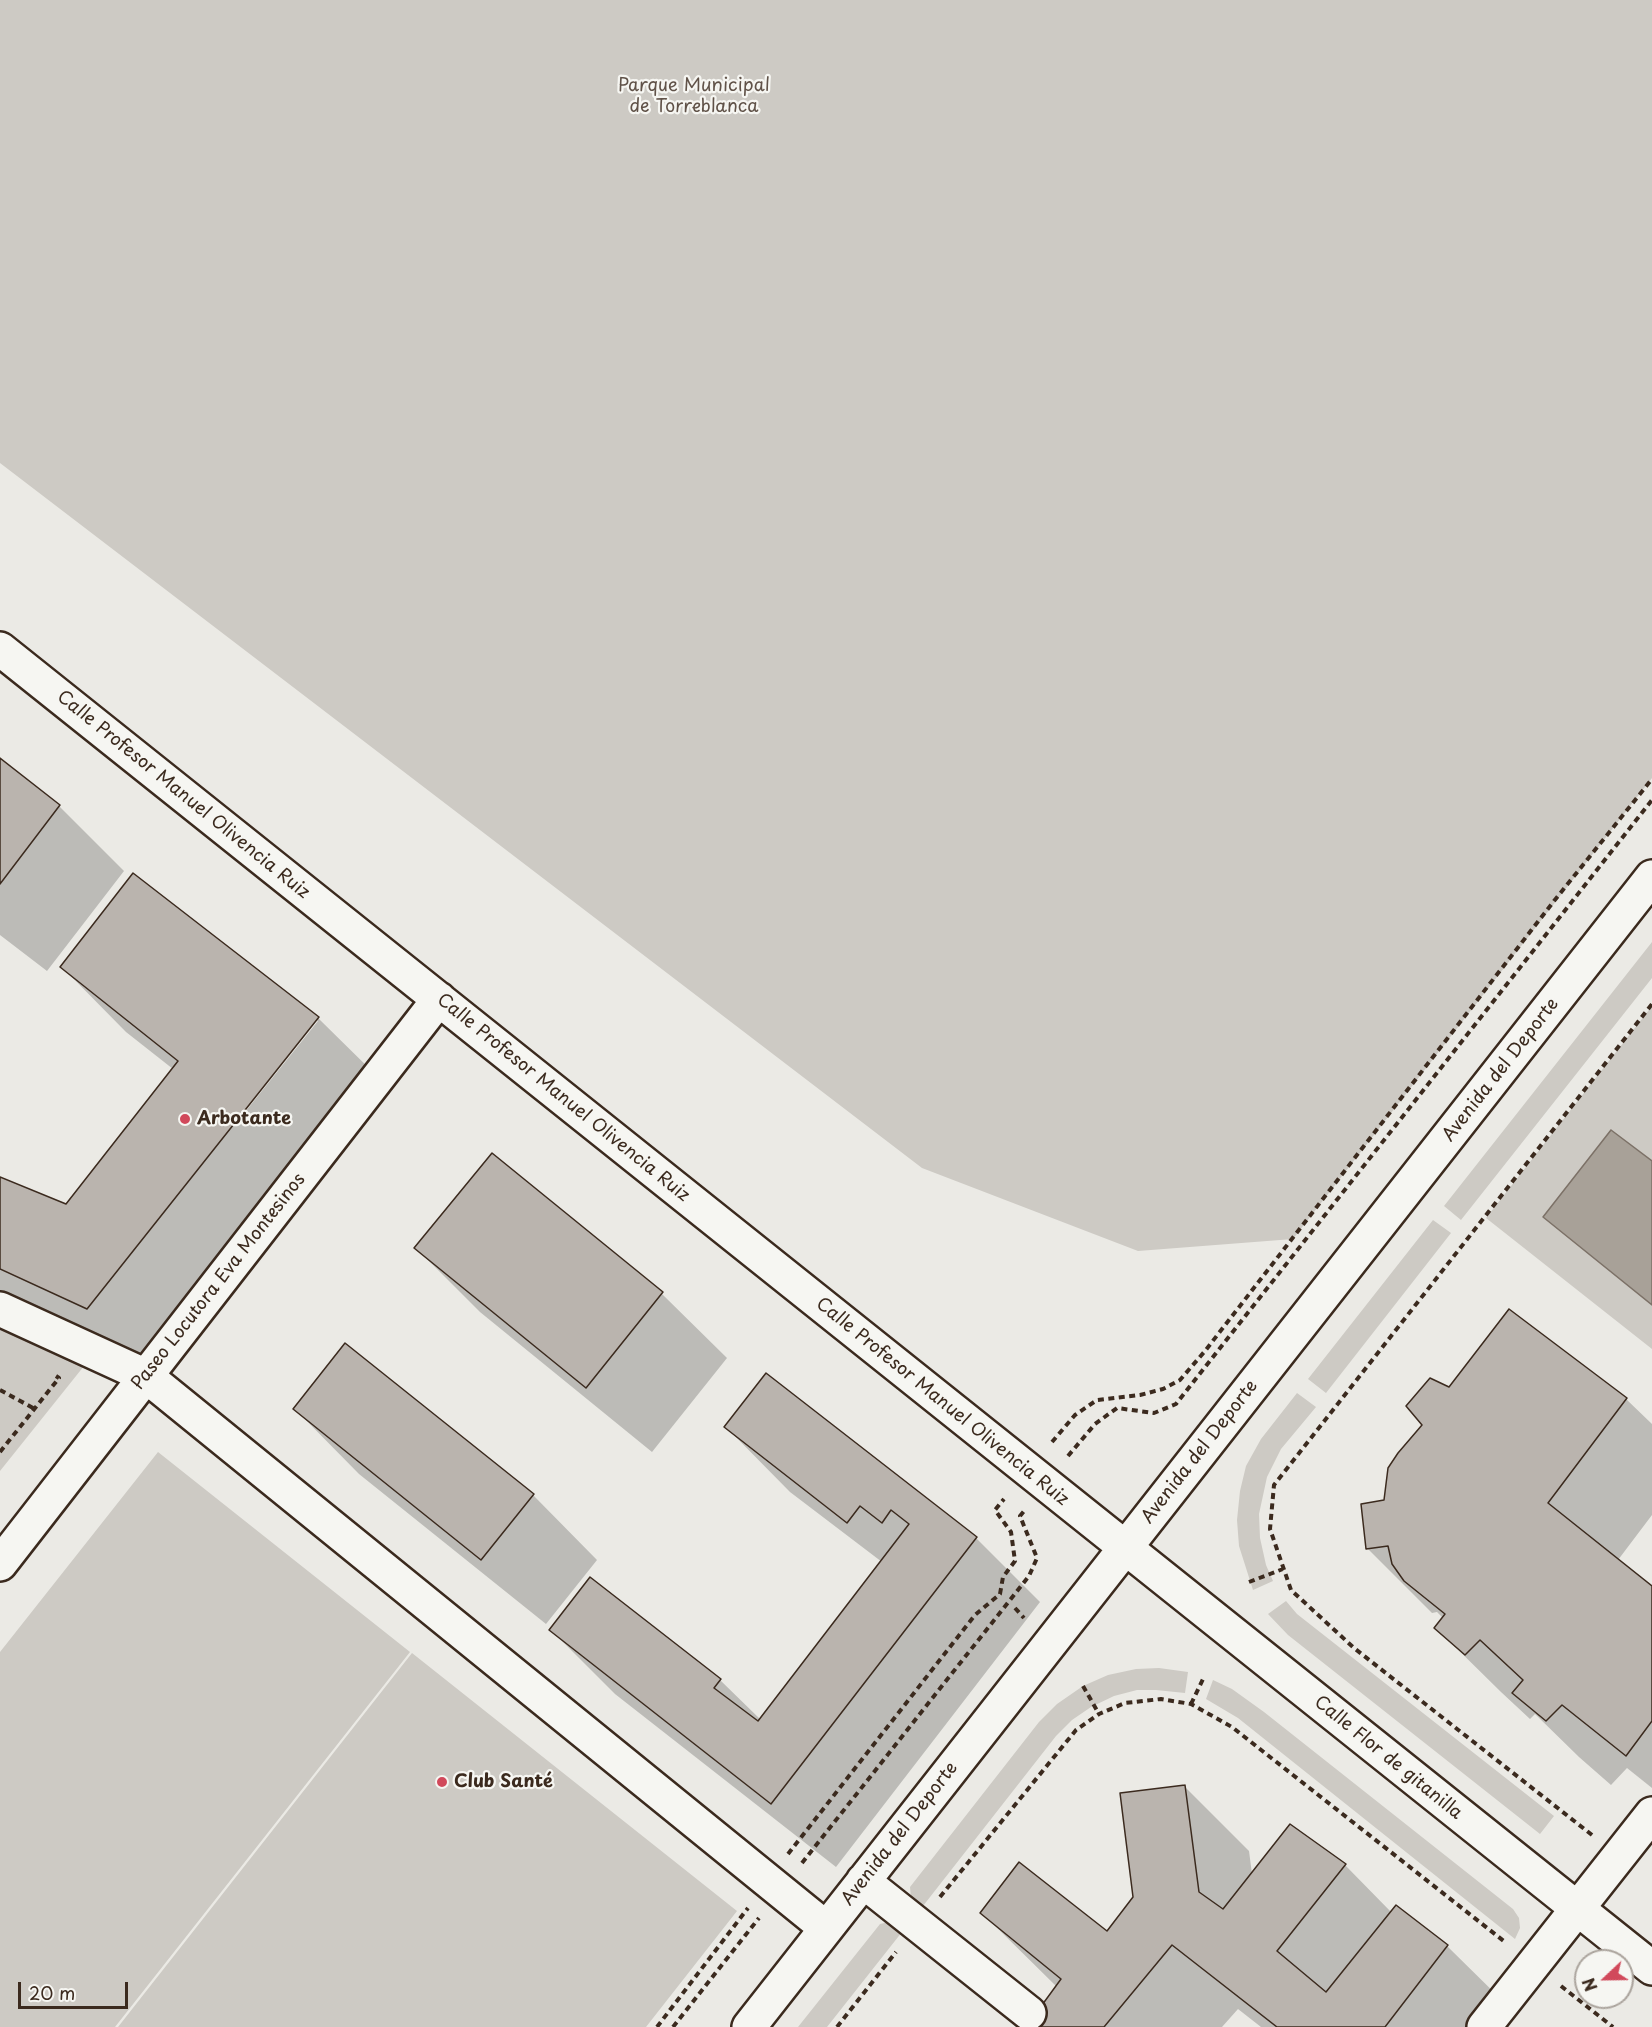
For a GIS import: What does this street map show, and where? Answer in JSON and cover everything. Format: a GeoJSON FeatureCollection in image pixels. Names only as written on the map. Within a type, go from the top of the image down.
{"type":"FeatureCollection","features":[{"type":"Feature","properties":{"kind":"street","name":"Calle Profesor Manuel Olivencia Ruiz"},"geometry":{"type":"LineString","coordinates":[[0,648],[1126,1548]]}},
{"type":"Feature","properties":{"kind":"street","name":"Avenida del Deporte"},"geometry":{"type":"LineString","coordinates":[[749,2027],[1652,877]]}},
{"type":"Feature","properties":{"kind":"street","name":"Paseo Locutora Eva Montesinos"},"geometry":{"type":"LineString","coordinates":[[0,1564],[439,999]]}},
{"type":"Feature","properties":{"kind":"street"},"geometry":{"type":"LineString","coordinates":[[0,1309],[146,1376],[826,1928]]}},
{"type":"Feature","properties":{"kind":"street","name":"Calle Flor de gitanilla"},"geometry":{"type":"LineString","coordinates":[[1126,1548],[1652,1968]]}},
{"type":"Feature","properties":{"kind":"street"},"geometry":{"type":"LineString","coordinates":[[1484,2027],[1652,1814]]}},
{"type":"Feature","properties":{"kind":"street"},"geometry":{"type":"LineString","coordinates":[[863,1881],[1029,2013]]}},
{"type":"Feature","properties":{"kind":"path"},"geometry":{"type":"LineString","coordinates":[[1052,1442],[1075,1415],[1097,1400],[1140,1395],[1163,1389],[1180,1380],[1205,1351],[1539,919],[1652,779]]}},
{"type":"Feature","properties":{"kind":"path"},"geometry":{"type":"LineString","coordinates":[[1069,1456],[1095,1424],[1117,1408],[1154,1413],[1176,1404],[1652,800]]}},
{"type":"Feature","properties":{"kind":"path"},"geometry":{"type":"LineString","coordinates":[[1595,1837],[1354,1648],[1291,1590],[1270,1529],[1274,1485],[1652,1004]]}},
{"type":"Feature","properties":{"kind":"path"},"geometry":{"type":"LineString","coordinates":[[0,1452],[59,1378],[49,1373]]}},
{"type":"Feature","properties":{"kind":"path"},"geometry":{"type":"LineString","coordinates":[[0,1390],[35,1409]]}},
{"type":"Feature","properties":{"kind":"path"},"geometry":{"type":"LineString","coordinates":[[673,2027],[774,1886],[975,1615],[1000,1594],[1004,1577],[1015,1561],[1011,1532],[995,1510],[1004,1499]]}},
{"type":"Feature","properties":{"kind":"path"},"geometry":{"type":"LineString","coordinates":[[657,2027],[734,1928],[774,1886],[1029,1576],[1037,1558],[1020,1515],[1025,1510]]}},
{"type":"Feature","properties":{"kind":"path"},"geometry":{"type":"LineString","coordinates":[[1249,1582],[1283,1569]]}},
{"type":"Feature","properties":{"kind":"path"},"geometry":{"type":"LineString","coordinates":[[1015,1608],[1024,1617]]}},
{"type":"Feature","properties":{"kind":"path"},"geometry":{"type":"LineString","coordinates":[[1191,1704],[1204,1677]]}},
{"type":"Feature","properties":{"kind":"path"},"geometry":{"type":"LineString","coordinates":[[1083,1686],[1099,1714]]}},
{"type":"Feature","properties":{"kind":"path"},"geometry":{"type":"LineString","coordinates":[[837,2027],[917,1924],[1076,1730],[1099,1714],[1125,1703],[1161,1699],[1191,1704],[1232,1727],[1613,2027]]}},
{"type":"Feature","properties":{"kind":"green space","name":"Parque Municipal de Torreblanca"},"geometry":{"type":"Polygon","coordinates":[[[0,0],[1652,0],[1652,778],[1293,1239],[1138,1251],[922,1168],[0,463],[0,0]]]}},
{"type":"Feature","properties":{"kind":"green space"},"geometry":{"type":"Polygon","coordinates":[[[1652,942],[1652,978],[1461,1220],[1444,1206],[1652,942]]]}},
{"type":"Feature","properties":{"kind":"green space"},"geometry":{"type":"Polygon","coordinates":[[[1652,1006],[1652,1349],[1486,1218],[1652,1006]]]}},
{"type":"Feature","properties":{"kind":"green space"},"geometry":{"type":"Polygon","coordinates":[[[1433,1220],[1451,1233],[1326,1393],[1308,1379],[1433,1220]]]}},
{"type":"Feature","properties":{"kind":"green space"},"geometry":{"type":"Polygon","coordinates":[[[0,1328],[84,1366],[0,1471],[0,1328]]]}},
{"type":"Feature","properties":{"kind":"green space"},"geometry":{"type":"Polygon","coordinates":[[[1297,1393],[1316,1407],[1281,1449],[1267,1477],[1259,1514],[1260,1538],[1266,1565],[1273,1581],[1253,1590],[1239,1546],[1237,1520],[1240,1491],[1246,1466],[1261,1439],[1297,1393]]]}},
{"type":"Feature","properties":{"kind":"green space"},"geometry":{"type":"Polygon","coordinates":[[[158,1452],[410,1652],[115,2027],[0,2027],[0,1652],[158,1452]]]}},
{"type":"Feature","properties":{"kind":"green space"},"geometry":{"type":"Polygon","coordinates":[[[1286,1601],[1297,1614],[1554,1816],[1540,1834],[1288,1635],[1268,1614],[1286,1601]]]}},
{"type":"Feature","properties":{"kind":"green space","name":"Club Santé"},"geometry":{"type":"Polygon","coordinates":[[[412,1653],[737,1911],[646,2027],[118,2027],[412,1653]]]}},
{"type":"Feature","properties":{"kind":"green space"},"geometry":{"type":"Polygon","coordinates":[[[1159,1668],[1188,1672],[1185,1693],[1137,1690],[1114,1696],[1091,1707],[1072,1720],[1056,1736],[923,1906],[911,1898],[910,1887],[1039,1722],[1057,1704],[1083,1686],[1108,1675],[1136,1669],[1159,1668]]]}},
{"type":"Feature","properties":{"kind":"green space"},"geometry":{"type":"Polygon","coordinates":[[[1213,1680],[1232,1689],[1264,1712],[1513,1909],[1519,1918],[1520,1928],[1515,1939],[1238,1718],[1206,1699],[1213,1680]]]}},
{"type":"Feature","properties":{"kind":"green space"},"geometry":{"type":"Polygon","coordinates":[[[889,1922],[902,1932],[827,2027],[798,2027],[880,1924],[889,1922]]]}},
{"type":"Feature","properties":{"kind":"shaded area"},"geometry":{"type":"Polygon","coordinates":[[[1611,1130],[1652,1161],[1652,1305],[1543,1217],[1611,1130]]]}},
{"type":"Feature","properties":{"kind":"building"},"geometry":{"type":"Polygon","coordinates":[[[0,758],[60,805],[0,884],[0,758]]]}},
{"type":"Feature","properties":{"kind":"building","name":"Arbotante"},"geometry":{"type":"Polygon","coordinates":[[[133,873],[319,1017],[87,1309],[0,1269],[0,1177],[66,1204],[178,1061],[60,967],[133,873]]]}},
{"type":"Feature","properties":{"kind":"building"},"geometry":{"type":"Polygon","coordinates":[[[492,1153],[663,1292],[586,1388],[414,1248],[492,1153]]]}},
{"type":"Feature","properties":{"kind":"building"},"geometry":{"type":"Polygon","coordinates":[[[1509,1309],[1627,1398],[1548,1503],[1652,1586],[1652,1721],[1626,1756],[1562,1705],[1546,1721],[1512,1693],[1523,1680],[1480,1640],[1465,1655],[1434,1628],[1445,1614],[1404,1581],[1392,1564],[1388,1546],[1366,1549],[1361,1504],[1384,1500],[1388,1468],[1422,1425],[1406,1406],[1430,1378],[1449,1387],[1509,1309]]]}},
{"type":"Feature","properties":{"kind":"building"},"geometry":{"type":"Polygon","coordinates":[[[345,1343],[534,1494],[481,1560],[293,1409],[345,1343]]]}},
{"type":"Feature","properties":{"kind":"building"},"geometry":{"type":"Polygon","coordinates":[[[766,1373],[977,1537],[771,1804],[549,1630],[590,1577],[721,1679],[714,1688],[758,1721],[909,1524],[891,1510],[882,1523],[860,1506],[847,1523],[724,1427],[766,1373]]]}},
{"type":"Feature","properties":{"kind":"building"},"geometry":{"type":"Polygon","coordinates":[[[1185,1785],[1199,1892],[1223,1909],[1290,1824],[1346,1864],[1277,1951],[1326,1992],[1396,1905],[1448,1945],[1385,2027],[1277,2027],[1172,1945],[1104,2027],[1026,2027],[1061,1979],[980,1913],[1019,1862],[1107,1931],[1133,1897],[1120,1793],[1185,1785]]]}},
{"type":"Feature","properties":{"kind":"place","name":"Arbotante"},"geometry":{"type":"Point","coordinates":[185,1119]}},
{"type":"Feature","properties":{"kind":"place","name":"Club Santé"},"geometry":{"type":"Point","coordinates":[442,1782]}}]}
